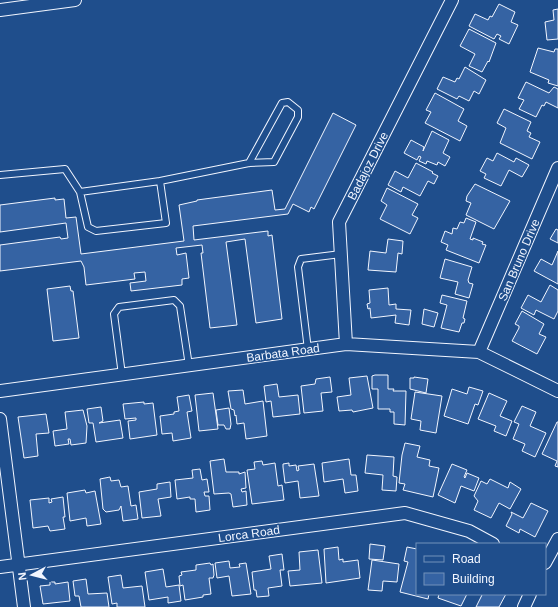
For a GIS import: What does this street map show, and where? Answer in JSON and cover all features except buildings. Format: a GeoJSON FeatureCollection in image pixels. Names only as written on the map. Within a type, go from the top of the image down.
{"type":"FeatureCollection","features":[{"type":"Feature","properties":{"kind":"street"},"geometry":{"type":"LineString","coordinates":[[0,10],[75,0]]}},
{"type":"Feature","properties":{"kind":"street","name":"Badajoz Drive"},"geometry":{"type":"LineString","coordinates":[[346,344],[339,222],[452,0]]}},
{"type":"Feature","properties":{"kind":"street","name":"San Bruno Drive"},"geometry":{"type":"LineString","coordinates":[[479,352],[558,168]]}},
{"type":"Feature","properties":{"kind":"street","name":"Barbata Road"},"geometry":{"type":"LineString","coordinates":[[0,391],[346,344],[479,352],[558,391]]}},
{"type":"Feature","properties":{"kind":"street"},"geometry":{"type":"LineString","coordinates":[[0,419],[24,607]]}},
{"type":"Feature","properties":{"kind":"street","name":"Lorca Road"},"geometry":{"type":"LineString","coordinates":[[0,567],[405,513],[469,531],[491,543]]}},
{"type":"Feature","properties":{"kind":"street"},"geometry":{"type":"LineString","coordinates":[[546,561],[558,539]]}},
{"type":"Feature","properties":{"kind":"street"},"geometry":{"type":"LineString","coordinates":[[524,607],[530,595]]}},
{"type":"Feature","properties":{"kind":"lane"},"geometry":{"type":"LineString","coordinates":[[80,192],[160,181],[249,163],[274,162],[298,117],[298,110],[288,102],[282,103],[249,163]]}},
{"type":"Feature","properties":{"kind":"lane"},"geometry":{"type":"LineString","coordinates":[[0,175],[65,169],[80,192],[88,226],[96,231],[166,223],[160,181]]}},
{"type":"Feature","properties":{"kind":"lane"},"geometry":{"type":"LineString","coordinates":[[308,350],[298,267],[301,259],[341,254]]}},
{"type":"Feature","properties":{"kind":"lane"},"geometry":{"type":"LineString","coordinates":[[122,375],[114,314],[119,307],[174,300],[180,306],[189,366]]}}]}
